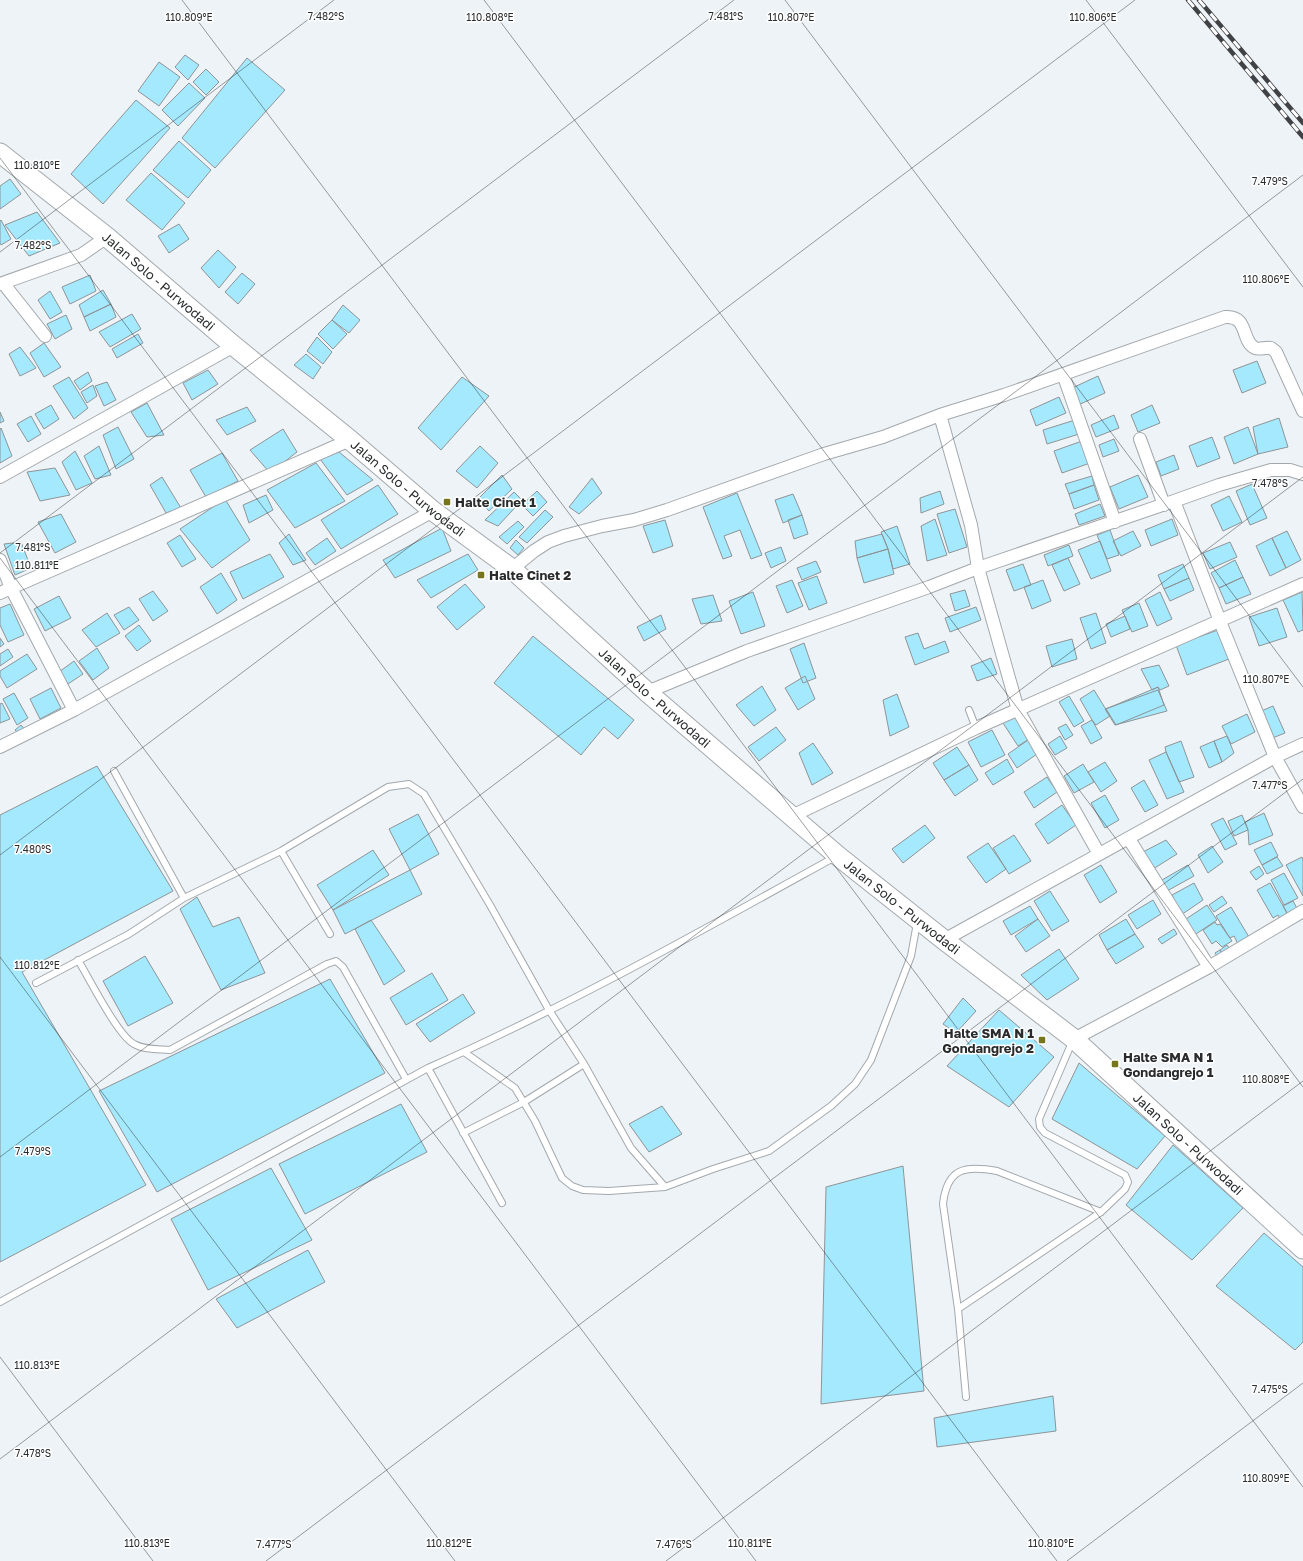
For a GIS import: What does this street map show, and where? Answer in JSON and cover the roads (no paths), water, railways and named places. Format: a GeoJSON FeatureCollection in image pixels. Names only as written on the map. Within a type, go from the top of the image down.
{"type":"FeatureCollection","features":[{"type":"Feature","properties":{"kind":"main road","name":"Jalan Solo - Purwodadi"},"geometry":{"type":"LineString","coordinates":[[0,153],[107,237],[234,346],[350,440],[433,510],[512,568],[647,692],[838,856],[944,940],[1074,1038],[1303,1249]]}},
{"type":"Feature","properties":{"kind":"street"},"geometry":{"type":"LineString","coordinates":[[45,336],[1,284],[81,255],[107,237]]}},
{"type":"Feature","properties":{"kind":"street"},"geometry":{"type":"LineString","coordinates":[[512,568],[548,542],[564,536],[602,526],[634,520],[667,510],[824,454],[883,437],[940,415],[1004,395],[1225,317],[1232,316],[1237,318],[1252,346],[1256,349],[1270,348],[1276,352],[1303,411]]}},
{"type":"Feature","properties":{"kind":"street"},"geometry":{"type":"LineString","coordinates":[[0,476],[234,346]]}},
{"type":"Feature","properties":{"kind":"street"},"geometry":{"type":"LineString","coordinates":[[1062,374],[1115,522]]}},
{"type":"Feature","properties":{"kind":"street"},"geometry":{"type":"LineString","coordinates":[[940,415],[971,525],[978,568],[1018,710],[1100,854]]}},
{"type":"Feature","properties":{"kind":"street"},"geometry":{"type":"LineString","coordinates":[[1140,439],[1220,620],[1275,757],[1303,807]]}},
{"type":"Feature","properties":{"kind":"street"},"geometry":{"type":"LineString","coordinates":[[5,590],[350,440]]}},
{"type":"Feature","properties":{"kind":"street"},"geometry":{"type":"LineString","coordinates":[[647,692],[747,651],[929,587],[978,568],[1219,485],[1271,470],[1290,470],[1303,474]]}},
{"type":"Feature","properties":{"kind":"street"},"geometry":{"type":"LineString","coordinates":[[0,747],[74,710],[433,510]]}},
{"type":"Feature","properties":{"kind":"street"},"geometry":{"type":"LineString","coordinates":[[0,560],[5,590],[74,710]]}},
{"type":"Feature","properties":{"kind":"street"},"geometry":{"type":"LineString","coordinates":[[792,816],[976,728],[1303,584]]}},
{"type":"Feature","properties":{"kind":"street"},"geometry":{"type":"LineString","coordinates":[[944,940],[1275,757],[1303,744]]}},
{"type":"Feature","properties":{"kind":"street"},"geometry":{"type":"LineString","coordinates":[[1129,839],[1209,966]]}},
{"type":"Feature","properties":{"kind":"street"},"geometry":{"type":"LineString","coordinates":[[1074,1038],[1209,966],[1303,911]]}},
{"type":"Feature","properties":{"kind":"lane"},"geometry":{"type":"LineString","coordinates":[[969,710],[976,728]]}},
{"type":"Feature","properties":{"kind":"lane"},"geometry":{"type":"LineString","coordinates":[[114,771],[184,898]]}},
{"type":"Feature","properties":{"kind":"lane"},"geometry":{"type":"LineString","coordinates":[[36,983],[129,934],[184,898],[281,851],[388,787],[409,784],[424,794],[490,905],[549,1010],[584,1064],[631,1148],[665,1187]]}},
{"type":"Feature","properties":{"kind":"lane"},"geometry":{"type":"LineString","coordinates":[[281,851],[330,934]]}},
{"type":"Feature","properties":{"kind":"lane"},"geometry":{"type":"LineString","coordinates":[[0,1302],[406,1079],[464,1052],[639,965],[838,856]]}},
{"type":"Feature","properties":{"kind":"lane"},"geometry":{"type":"LineString","coordinates":[[464,1052],[515,1088],[535,1121],[562,1178],[572,1186],[583,1190],[609,1191],[665,1187],[713,1169],[769,1151],[831,1106],[855,1084],[871,1060],[911,956],[918,919]]}},
{"type":"Feature","properties":{"kind":"lane"},"geometry":{"type":"LineString","coordinates":[[78,960],[121,1034],[133,1044],[146,1048],[170,1050],[327,964],[336,961],[343,967],[406,1079]]}},
{"type":"Feature","properties":{"kind":"lane"},"geometry":{"type":"LineString","coordinates":[[958,1309],[1101,1212],[1125,1189],[1128,1182],[1125,1175],[1045,1133],[1040,1127],[1039,1119],[1074,1038]]}},
{"type":"Feature","properties":{"kind":"lane"},"geometry":{"type":"LineString","coordinates":[[463,1133],[524,1102],[584,1064]]}},
{"type":"Feature","properties":{"kind":"lane"},"geometry":{"type":"LineString","coordinates":[[428,1068],[502,1203]]}},
{"type":"Feature","properties":{"kind":"lane"},"geometry":{"type":"LineString","coordinates":[[966,1397],[958,1309],[943,1204],[949,1181],[958,1172],[981,1168],[997,1171],[1101,1212]]}},
{"type":"Feature","properties":{"kind":"railway"},"geometry":{"type":"LineString","coordinates":[[1188,0],[1303,137]]}},
{"type":"Feature","properties":{"kind":"railway"},"geometry":{"type":"LineString","coordinates":[[1199,0],[1303,123]]}},
{"type":"Feature","properties":{"kind":"place","name":"Halte Cinet 1"},"geometry":{"type":"Point","coordinates":[447,502]}},
{"type":"Feature","properties":{"kind":"place","name":"Halte Cinet 2"},"geometry":{"type":"Point","coordinates":[481,575]}},
{"type":"Feature","properties":{"kind":"place","name":"Halte SMA N 1 Gondangrejo 2"},"geometry":{"type":"Point","coordinates":[1042,1040]}},
{"type":"Feature","properties":{"kind":"place","name":"Halte SMA N 1 Gondangrejo 1"},"geometry":{"type":"Point","coordinates":[1115,1064]}}]}
